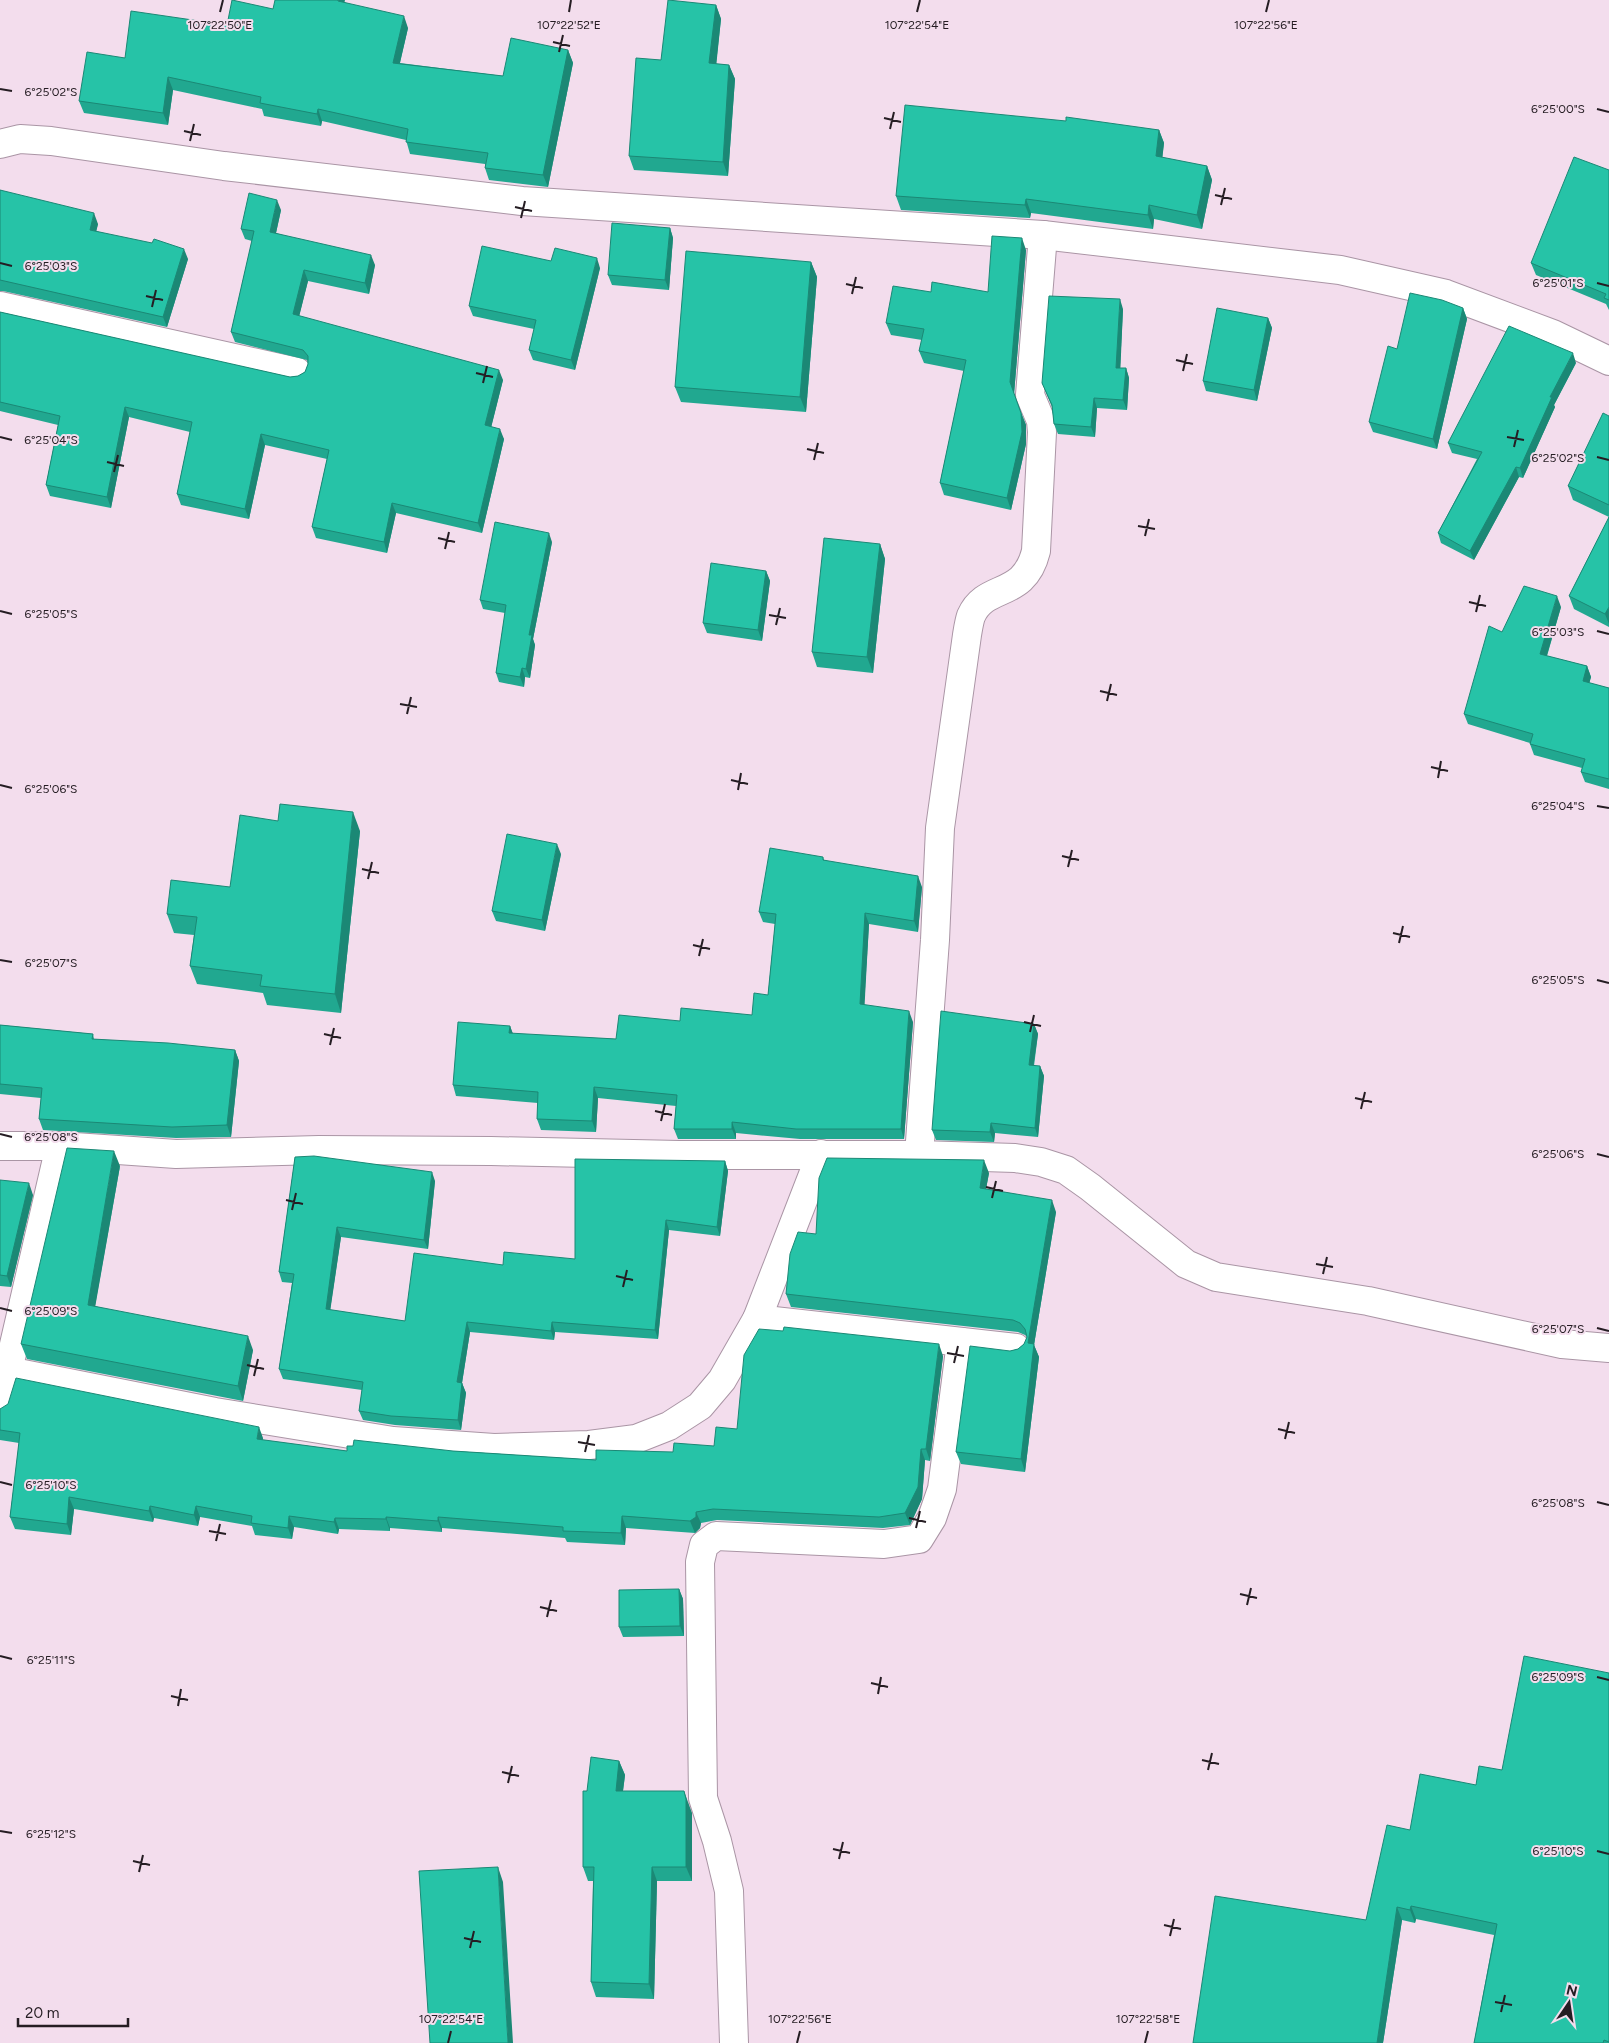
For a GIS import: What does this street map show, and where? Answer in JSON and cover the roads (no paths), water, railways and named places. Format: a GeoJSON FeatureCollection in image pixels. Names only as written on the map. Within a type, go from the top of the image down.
{"type":"FeatureCollection","features":[{"type":"Feature","properties":{"kind":"street"},"geometry":{"type":"LineString","coordinates":[[0,144],[20,139],[51,141],[224,166],[522,201],[1044,235],[1340,270],[1446,294],[1553,334],[1609,361]]}},
{"type":"Feature","properties":{"kind":"street"},"geometry":{"type":"LineString","coordinates":[[919,1155],[935,940],[940,828],[967,635],[971,616],[979,604],[989,596],[1023,579],[1032,566],[1036,551],[1042,432],[1041,422],[1030,395],[1044,235]]}},
{"type":"Feature","properties":{"kind":"street"},"geometry":{"type":"LineString","coordinates":[[0,306],[297,372]]}},
{"type":"Feature","properties":{"kind":"street"},"geometry":{"type":"LineString","coordinates":[[0,1146],[60,1146],[176,1154],[319,1150],[679,1155],[919,1155],[1016,1158],[1041,1162],[1066,1170],[1186,1264],[1216,1277],[1368,1301],[1562,1344],[1609,1348]]}},
{"type":"Feature","properties":{"kind":"street"},"geometry":{"type":"LineString","coordinates":[[0,1406],[60,1146]]}},
{"type":"Feature","properties":{"kind":"street"},"geometry":{"type":"LineString","coordinates":[[8,1371],[205,1410],[393,1441],[494,1448],[589,1446],[636,1440],[669,1426],[700,1406],[722,1380],[757,1319],[821,1154]]}},
{"type":"Feature","properties":{"kind":"street"},"geometry":{"type":"LineString","coordinates":[[757,1319],[1016,1348]]}},
{"type":"Feature","properties":{"kind":"street"},"geometry":{"type":"LineString","coordinates":[[734,2043],[729,1890],[717,1841],[703,1798],[700,1562],[704,1545],[716,1536],[884,1544],[919,1539],[932,1518],[942,1489],[961,1342]]}}]}
